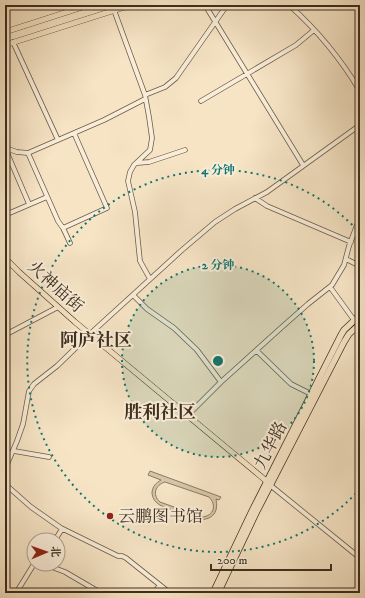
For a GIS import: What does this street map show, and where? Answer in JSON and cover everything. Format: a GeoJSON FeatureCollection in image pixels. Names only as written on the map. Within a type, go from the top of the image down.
{"type":"FeatureCollection","features":[{"type":"Feature","properties":{"kind":"highway","name":"九华路"},"geometry":{"type":"LineString","coordinates":[[218,593],[311,394],[344,330],[360,315]]}},
{"type":"Feature","properties":{"kind":"highway","name":"九华路"},"geometry":{"type":"LineString","coordinates":[[213,593],[269,483],[344,342],[359,327]]}},
{"type":"Feature","properties":{"kind":"main road"},"geometry":{"type":"LineString","coordinates":[[5,32],[88,5]]}},
{"type":"Feature","properties":{"kind":"main road"},"geometry":{"type":"LineString","coordinates":[[5,45],[131,5]]}},
{"type":"Feature","properties":{"kind":"main road","name":"火神庙街"},"geometry":{"type":"LineString","coordinates":[[5,258],[58,307],[269,483]]}},
{"type":"Feature","properties":{"kind":"main road"},"geometry":{"type":"LineString","coordinates":[[354,320],[359,327]]}},
{"type":"Feature","properties":{"kind":"street"},"geometry":{"type":"LineString","coordinates":[[205,5],[303,165]]}},
{"type":"Feature","properties":{"kind":"street"},"geometry":{"type":"LineString","coordinates":[[5,148],[28,153],[74,133],[165,87],[176,78],[227,5]]}},
{"type":"Feature","properties":{"kind":"street"},"geometry":{"type":"LineString","coordinates":[[289,5],[314,30],[360,91]]}},
{"type":"Feature","properties":{"kind":"street"},"geometry":{"type":"LineString","coordinates":[[114,10],[145,97],[152,138],[148,153],[131,170],[128,181],[135,212],[140,261],[150,279]]}},
{"type":"Feature","properties":{"kind":"street"},"geometry":{"type":"LineString","coordinates":[[201,101],[296,45],[314,30]]}},
{"type":"Feature","properties":{"kind":"street"},"geometry":{"type":"LineString","coordinates":[[13,42],[58,140]]}},
{"type":"Feature","properties":{"kind":"street"},"geometry":{"type":"LineString","coordinates":[[5,469],[14,451],[23,424],[31,387],[61,362],[150,279],[215,222],[235,208],[267,192],[360,125]]}},
{"type":"Feature","properties":{"kind":"street"},"geometry":{"type":"LineString","coordinates":[[63,228],[107,208],[74,133]]}},
{"type":"Feature","properties":{"kind":"street"},"geometry":{"type":"LineString","coordinates":[[5,148],[29,204]]}},
{"type":"Feature","properties":{"kind":"street"},"geometry":{"type":"LineString","coordinates":[[137,163],[149,162],[185,150]]}},
{"type":"Feature","properties":{"kind":"street"},"geometry":{"type":"LineString","coordinates":[[28,153],[58,221],[70,243]]}},
{"type":"Feature","properties":{"kind":"street"},"geometry":{"type":"LineString","coordinates":[[5,215],[47,197]]}},
{"type":"Feature","properties":{"kind":"street"},"geometry":{"type":"LineString","coordinates":[[255,198],[267,206],[351,242]]}},
{"type":"Feature","properties":{"kind":"street"},"geometry":{"type":"LineString","coordinates":[[188,416],[221,382],[308,304],[330,287],[339,276],[357,225]]}},
{"type":"Feature","properties":{"kind":"street"},"geometry":{"type":"LineString","coordinates":[[346,259],[360,266]]}},
{"type":"Feature","properties":{"kind":"street"},"geometry":{"type":"LineString","coordinates":[[330,287],[354,320]]}},
{"type":"Feature","properties":{"kind":"street"},"geometry":{"type":"LineString","coordinates":[[133,295],[153,314],[174,328],[197,350],[221,382]]}},
{"type":"Feature","properties":{"kind":"street"},"geometry":{"type":"LineString","coordinates":[[5,335],[58,307]]}},
{"type":"Feature","properties":{"kind":"street"},"geometry":{"type":"LineString","coordinates":[[257,351],[291,384],[311,394]]}},
{"type":"Feature","properties":{"kind":"street"},"geometry":{"type":"LineString","coordinates":[[14,451],[49,457]]}},
{"type":"Feature","properties":{"kind":"street"},"geometry":{"type":"LineString","coordinates":[[269,483],[360,558]]}},
{"type":"Feature","properties":{"kind":"street"},"geometry":{"type":"LineString","coordinates":[[5,484],[62,529],[111,553],[126,558],[167,592]]}},
{"type":"Feature","properties":{"kind":"street"},"geometry":{"type":"LineString","coordinates":[[16,593],[29,572]]}},
{"type":"Feature","properties":{"kind":"street"},"geometry":{"type":"LineString","coordinates":[[65,572],[101,593]]}},
{"type":"Feature","properties":{"kind":"street"},"geometry":{"type":"LineString","coordinates":[[154,593],[160,585]]}},
{"type":"Feature","properties":{"kind":"shaded area"},"geometry":{"type":"Polygon","coordinates":[[[150,471],[221,497],[219,500],[216,499],[214,514],[206,519],[197,519],[158,504],[153,497],[152,492],[155,485],[161,480],[148,475],[150,471]],[[165,482],[159,485],[155,493],[160,502],[202,517],[209,515],[213,510],[213,503],[209,497],[165,482]]]}},
{"type":"Feature","properties":{"kind":"place","name":"云鹏图书馆"},"geometry":{"type":"Point","coordinates":[110,516]}},
{"type":"Feature","properties":{"kind":"district","name":"阿庐社区"},"geometry":{"type":"Point","coordinates":[96,340]}},
{"type":"Feature","properties":{"kind":"district","name":"胜利社区"},"geometry":{"type":"Point","coordinates":[160,412]}}]}
